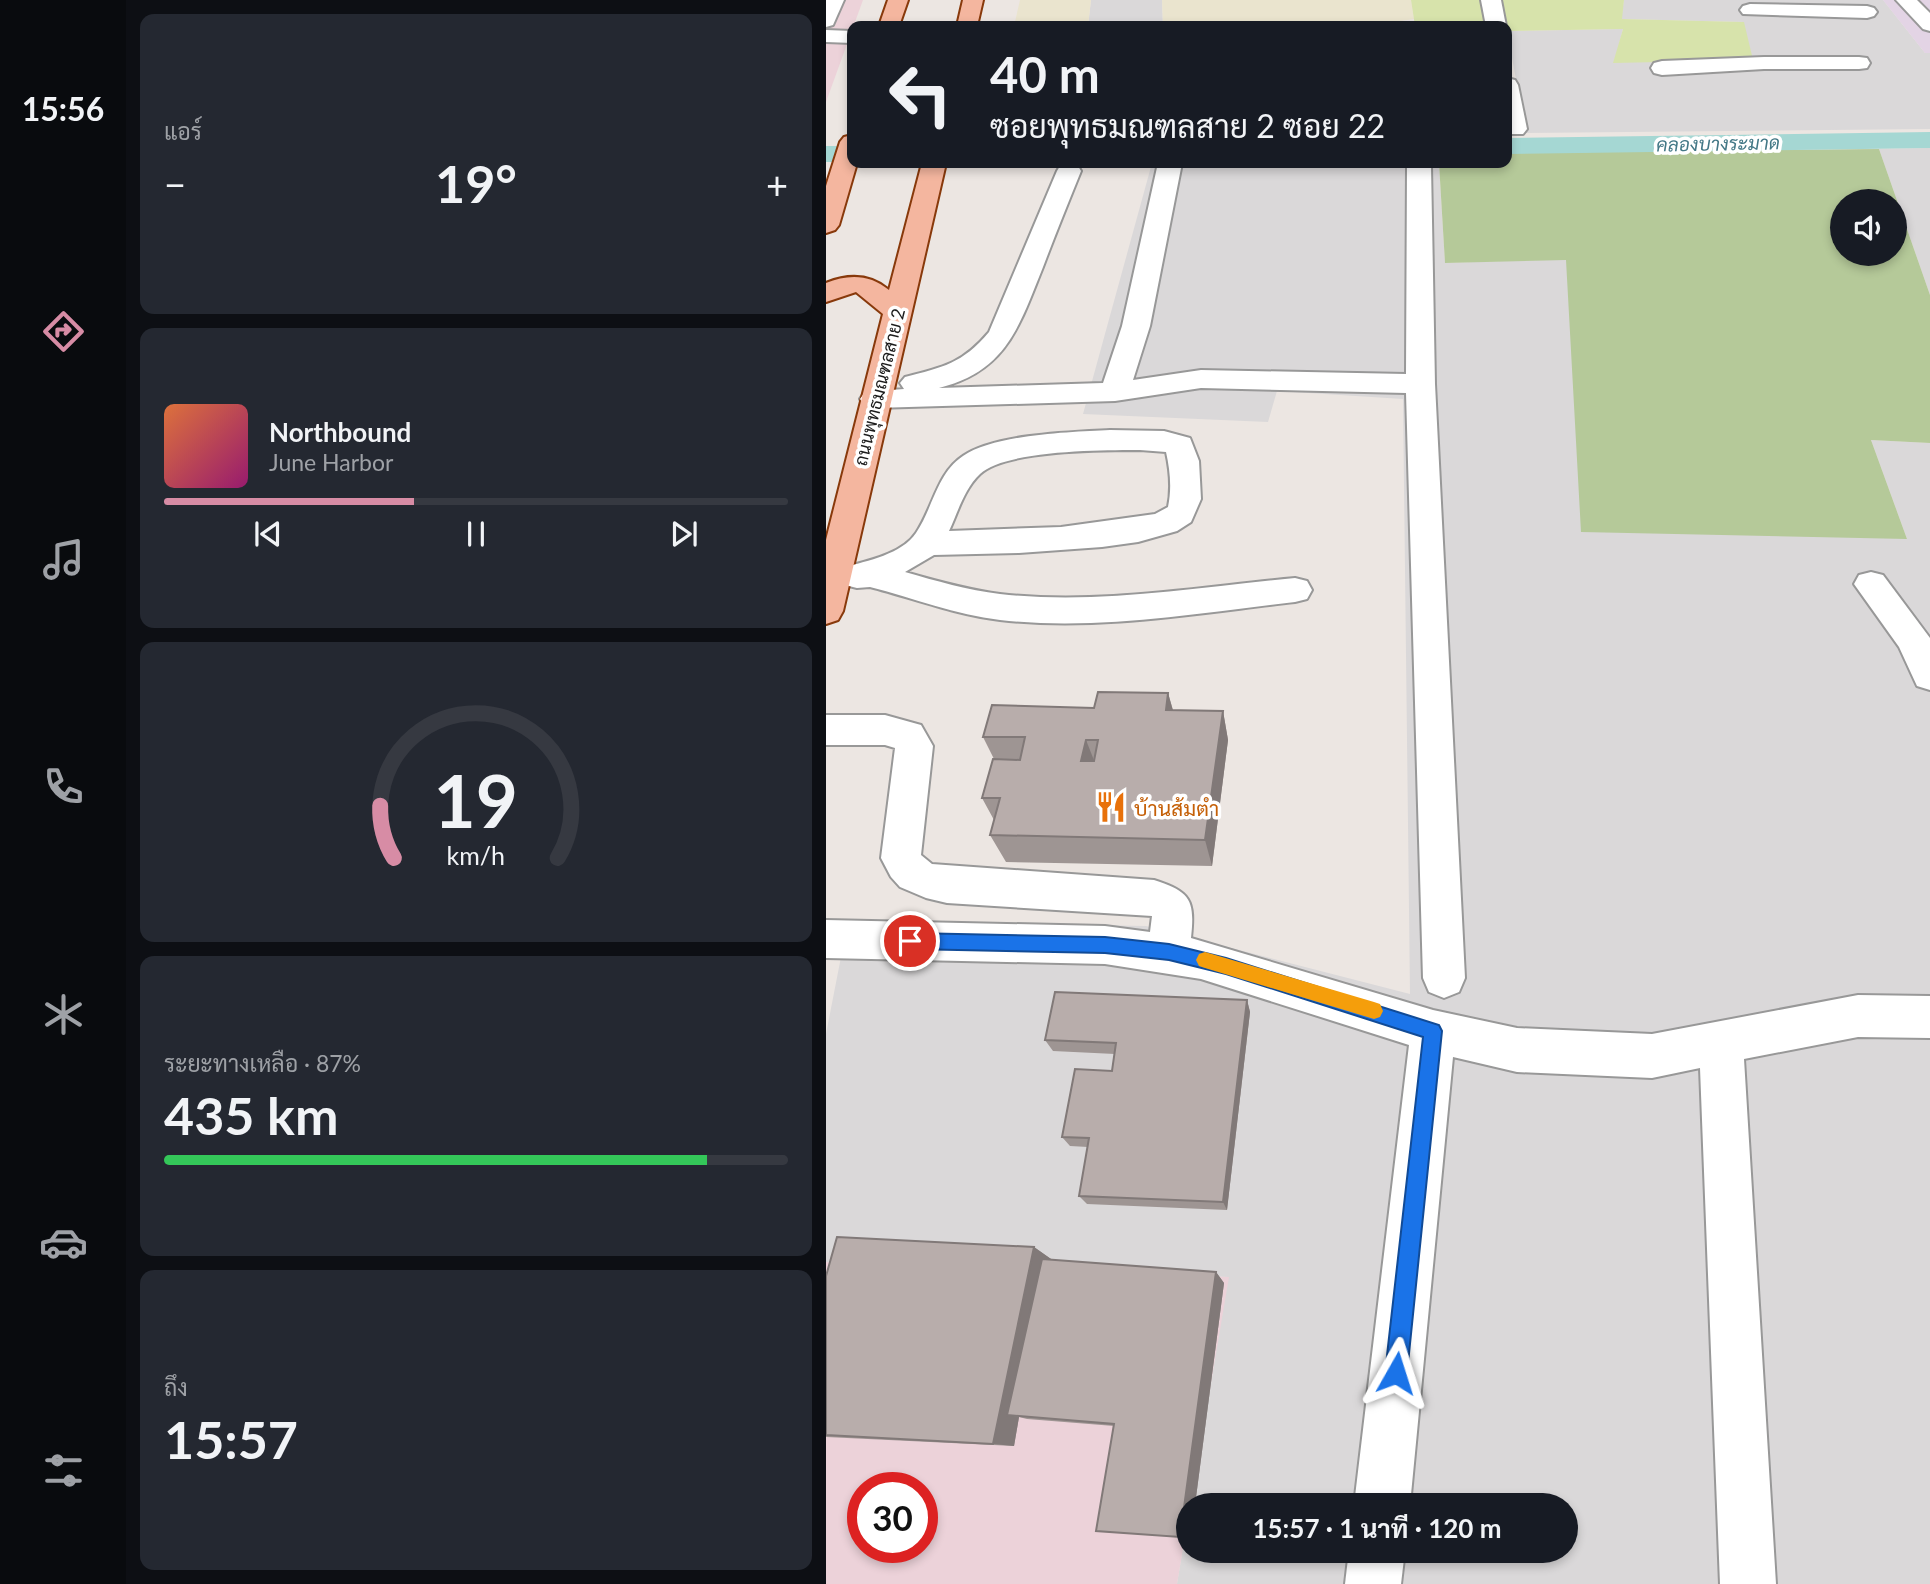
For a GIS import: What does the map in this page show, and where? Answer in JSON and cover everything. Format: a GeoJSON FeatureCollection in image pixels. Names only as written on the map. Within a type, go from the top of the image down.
{"type":"FeatureCollection","features":[{"type":"Feature","properties":{"kind":"main road"},"geometry":{"type":"LineString","coordinates":[[891,21],[898,0]]}},
{"type":"Feature","properties":{"kind":"main road"},"geometry":{"type":"LineString","coordinates":[[968,21],[973,0]]}},
{"type":"Feature","properties":{"kind":"main road"},"geometry":{"type":"LineString","coordinates":[[826,225],[847,158]]}},
{"type":"Feature","properties":{"kind":"main road","name":"ถนนพุทธมณฑลสาย 2"},"geometry":{"type":"LineString","coordinates":[[826,611],[876,393],[931,177]]}},
{"type":"Feature","properties":{"kind":"main road"},"geometry":{"type":"LineString","coordinates":[[826,294],[845,285],[862,284],[877,290],[897,314]]}},
{"type":"Feature","properties":{"kind":"street"},"geometry":{"type":"LineString","coordinates":[[826,21],[834,0]]}},
{"type":"Feature","properties":{"kind":"street"},"geometry":{"type":"LineString","coordinates":[[1491,0],[1495,21]]}},
{"type":"Feature","properties":{"kind":"street"},"geometry":{"type":"LineString","coordinates":[[1906,0],[1930,25]]}},
{"type":"Feature","properties":{"kind":"street"},"geometry":{"type":"LineString","coordinates":[[1772,84],[1749,5],[1867,12]]}},
{"type":"Feature","properties":{"kind":"street"},"geometry":{"type":"LineString","coordinates":[[826,36],[847,37]]}},
{"type":"Feature","properties":{"kind":"street"},"geometry":{"type":"LineString","coordinates":[[1662,68],[1764,63],[1859,63]]}},
{"type":"Feature","properties":{"kind":"street"},"geometry":{"type":"LineString","coordinates":[[1512,112],[1515,129]]}},
{"type":"Feature","properties":{"kind":"street"},"geometry":{"type":"LineString","coordinates":[[1115,392],[1136,326],[1169,168]]}},
{"type":"Feature","properties":{"kind":"street"},"geometry":{"type":"LineString","coordinates":[[1419,168],[1420,384],[1444,978]]}},
{"type":"Feature","properties":{"kind":"street"},"geometry":{"type":"LineString","coordinates":[[876,393],[945,378],[967,368],[987,354],[1002,334],[1069,171]]}},
{"type":"Feature","properties":{"kind":"street"},"geometry":{"type":"LineString","coordinates":[[876,393],[1115,392],[1213,379],[1420,384]]}},
{"type":"Feature","properties":{"kind":"street"},"geometry":{"type":"LineString","coordinates":[[870,575],[927,543],[976,544],[1095,535],[1149,529],[1170,522],[1181,513],[1185,496],[1183,458],[1179,446],[1168,440],[1147,439],[1064,443],[998,452],[976,461],[961,475],[927,543]]}},
{"type":"Feature","properties":{"kind":"street"},"geometry":{"type":"LineString","coordinates":[[834,576],[870,575],[998,607],[1044,610],[1089,609],[1295,590]]}},
{"type":"Feature","properties":{"kind":"street"},"geometry":{"type":"LineString","coordinates":[[1871,584],[1914,641],[1930,677]]}},
{"type":"Feature","properties":{"kind":"street"},"geometry":{"type":"LineString","coordinates":[[826,730],[885,730],[908,736],[914,746],[901,859],[907,870],[921,880],[947,885],[1154,898],[1166,902],[1173,911],[1169,952]]}},
{"type":"Feature","properties":{"kind":"street"},"geometry":{"type":"LineString","coordinates":[[826,939],[1105,945],[1169,952],[1213,962],[1433,1031],[1517,1050],[1652,1056],[1858,1016],[1930,1017]]}},
{"type":"Feature","properties":{"kind":"street"},"geometry":{"type":"LineString","coordinates":[[1383,1493],[1433,1031]]}},
{"type":"Feature","properties":{"kind":"street"},"geometry":{"type":"LineString","coordinates":[[1721,1043],[1748,1584]]}},
{"type":"Feature","properties":{"kind":"street"},"geometry":{"type":"LineString","coordinates":[[1373,1584],[1375,1563]]}},
{"type":"Feature","properties":{"kind":"shaded area"},"geometry":{"type":"Polygon","coordinates":[[[826,0],[863,0],[855,21],[847,21],[847,44],[826,102],[826,0]]]}},
{"type":"Feature","properties":{"kind":"shaded area"},"geometry":{"type":"Polygon","coordinates":[[[1020,0],[1091,0],[1089,21],[1015,21],[1020,0]]]}},
{"type":"Feature","properties":{"kind":"shaded area"},"geometry":{"type":"Polygon","coordinates":[[[1091,0],[1162,0],[1163,21],[1089,21],[1091,0]]]}},
{"type":"Feature","properties":{"kind":"shaded area"},"geometry":{"type":"Polygon","coordinates":[[[1162,0],[1411,0],[1414,19],[1400,21],[1163,21],[1162,0]]]}},
{"type":"Feature","properties":{"kind":"shaded area"},"geometry":{"type":"Polygon","coordinates":[[[1624,0],[1883,0],[1925,53],[1930,53],[1930,129],[1526,133],[1512,58],[1512,31],[1623,29],[1614,63],[1744,22],[1621,19],[1624,0]]]}},
{"type":"Feature","properties":{"kind":"shaded area"},"geometry":{"type":"Polygon","coordinates":[[[1883,0],[1930,0],[1930,53],[1925,53],[1883,0]]]}},
{"type":"Feature","properties":{"kind":"shaded area"},"geometry":{"type":"Polygon","coordinates":[[[1930,148],[1930,295],[1907,229],[1907,189],[1893,189],[1879,149],[1930,148]]]}},
{"type":"Feature","properties":{"kind":"shaded area"},"geometry":{"type":"Polygon","coordinates":[[[1151,168],[1439,168],[1445,263],[1566,259],[1907,539],[1871,440],[1930,443],[1930,1584],[1177,1584],[1180,1563],[1578,1563],[1578,1493],[1192,1493],[1228,1277],[826,1262],[826,1034],[848,921],[1146,926],[1410,994],[1403,399],[1277,391],[1268,422],[1083,414],[1151,168]]]}},
{"type":"Feature","properties":{"kind":"shaded area"},"geometry":{"type":"Polygon","coordinates":[[[826,1262],[1229,1277],[1192,1493],[1176,1493],[1176,1563],[1181,1563],[1177,1584],[826,1584],[826,1262]]]}},
{"type":"Feature","properties":{"kind":"green space"},"geometry":{"type":"Polygon","coordinates":[[[1411,0],[1624,0],[1622,19],[1744,22],[1753,60],[1613,63],[1623,29],[1512,31],[1512,21],[1414,21],[1411,0]]]}},
{"type":"Feature","properties":{"kind":"green space"},"geometry":{"type":"Polygon","coordinates":[[[1879,149],[1893,189],[1830,189],[1830,266],[1907,266],[1907,229],[1930,295],[1930,443],[1871,440],[1907,539],[1581,532],[1566,260],[1445,263],[1439,168],[1512,168],[1512,153],[1879,149]]]}},
{"type":"Feature","properties":{"kind":"building","name":"บ้านส้มตำ"},"geometry":{"type":"Polygon","coordinates":[[[1098,692],[1168,693],[1166,710],[1223,711],[1205,840],[990,835],[1000,798],[982,798],[993,759],[1020,760],[1025,737],[983,737],[992,705],[1094,708],[1098,692]],[[1086,740],[1081,761],[1094,761],[1098,740],[1086,740]]]}},
{"type":"Feature","properties":{"kind":"building"},"geometry":{"type":"Polygon","coordinates":[[[1055,992],[1247,1000],[1223,1202],[1079,1196],[1089,1138],[1062,1137],[1075,1069],[1112,1071],[1116,1043],[1045,1040],[1055,992]]]}},
{"type":"Feature","properties":{"kind":"building"},"geometry":{"type":"Polygon","coordinates":[[[837,1237],[1034,1247],[993,1444],[826,1435],[826,1276],[837,1237]]]}},
{"type":"Feature","properties":{"kind":"building"},"geometry":{"type":"Polygon","coordinates":[[[1042,1259],[1216,1272],[1186,1493],[1176,1493],[1176,1537],[1096,1531],[1114,1424],[1007,1415],[1042,1259]]]}},
{"type":"Feature","properties":{"kind":"waterway","name":"คลองบางระมาด"},"geometry":{"type":"LineString","coordinates":[[1512,146],[1930,140]]}},
{"type":"Feature","properties":{"kind":"waterway","name":"คลองบางระมาด"},"geometry":{"type":"LineString","coordinates":[[826,154],[847,154]]}},
{"type":"Feature","properties":{"kind":"slow traffic"},"geometry":{"type":"LineString","coordinates":[[1205,960],[1374,1011]]}},
{"type":"Feature","properties":{"kind":"place","name":"บ้านส้มตำ"},"geometry":{"type":"Point","coordinates":[1111,807]}},
{"type":"Feature","properties":{"kind":"route"},"geometry":{"type":"LineString","coordinates":[[910,941],[1105,945],[1169,952],[1226,966],[1433,1031],[1396,1373]]}}]}
